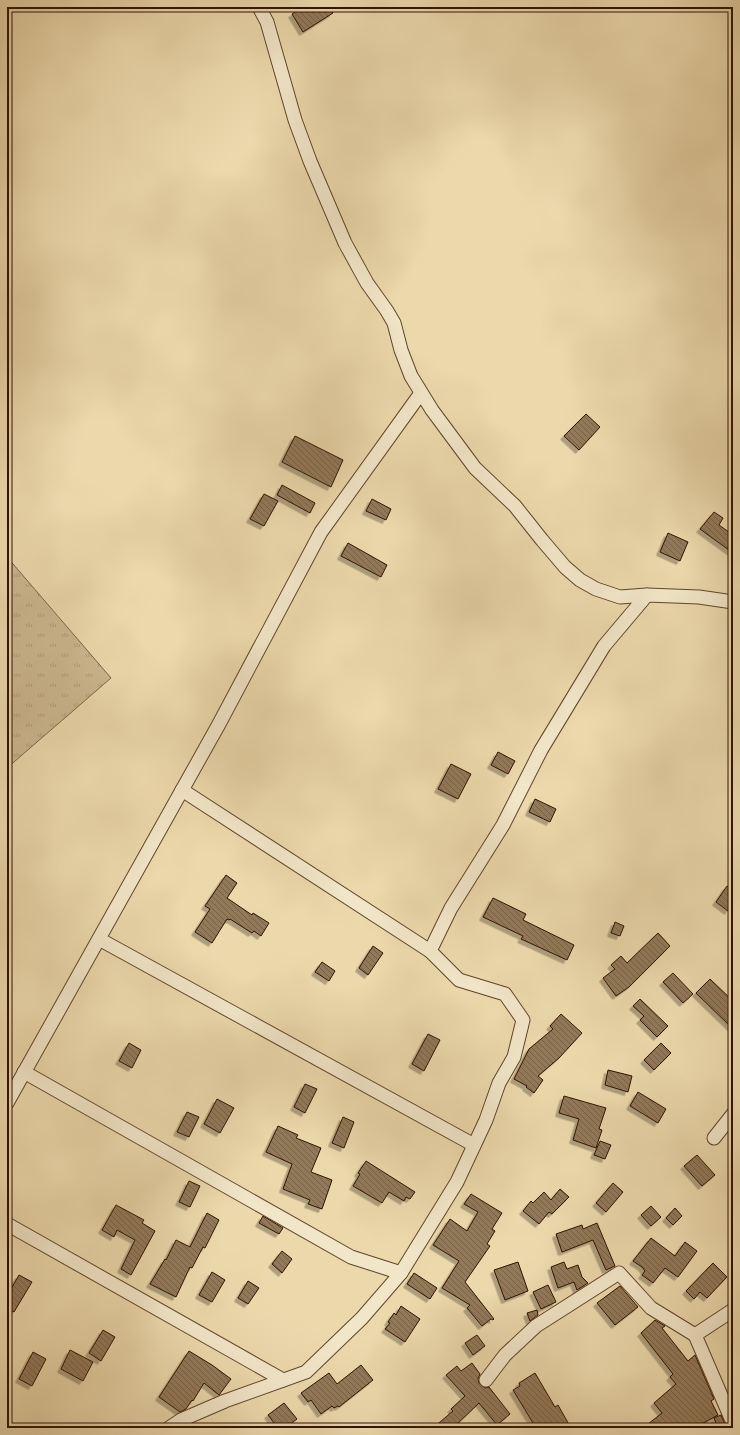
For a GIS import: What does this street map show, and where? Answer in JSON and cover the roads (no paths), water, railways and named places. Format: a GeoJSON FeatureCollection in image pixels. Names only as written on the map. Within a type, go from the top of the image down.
{"type":"FeatureCollection","features":[{"type":"Feature","properties":{"kind":"street"},"geometry":{"type":"LineString","coordinates":[[259,7],[266,22],[295,120],[329,208],[345,243],[367,283],[394,323],[401,350],[411,376],[432,410],[475,468],[515,506],[565,567],[580,580],[596,589],[620,597],[647,595],[699,597],[733,602]]}},
{"type":"Feature","properties":{"kind":"street"},"geometry":{"type":"LineString","coordinates":[[7,1103],[219,724],[321,532],[421,393]]}},
{"type":"Feature","properties":{"kind":"street"},"geometry":{"type":"LineString","coordinates":[[430,951],[451,908],[503,825],[541,750],[604,646],[647,595]]}},
{"type":"Feature","properties":{"kind":"street"},"geometry":{"type":"LineString","coordinates":[[169,1428],[181,1420],[225,1401],[306,1372],[362,1318],[401,1273],[457,1182],[486,1120],[499,1083],[514,1057],[523,1020],[505,994],[459,980],[430,951],[182,790]]}},
{"type":"Feature","properties":{"kind":"street"},"geometry":{"type":"LineString","coordinates":[[99,938],[474,1145]]}},
{"type":"Feature","properties":{"kind":"street"},"geometry":{"type":"LineString","coordinates":[[24,1072],[351,1257],[401,1273]]}},
{"type":"Feature","properties":{"kind":"street"},"geometry":{"type":"LineString","coordinates":[[714,1138],[733,1114]]}},
{"type":"Feature","properties":{"kind":"street"},"geometry":{"type":"LineString","coordinates":[[7,1224],[283,1380]]}},
{"type":"Feature","properties":{"kind":"street"},"geometry":{"type":"LineString","coordinates":[[486,1380],[505,1355],[536,1326],[619,1273],[651,1308],[695,1335],[733,1423]]}},
{"type":"Feature","properties":{"kind":"street"},"geometry":{"type":"LineString","coordinates":[[695,1335],[733,1310]]}}]}
